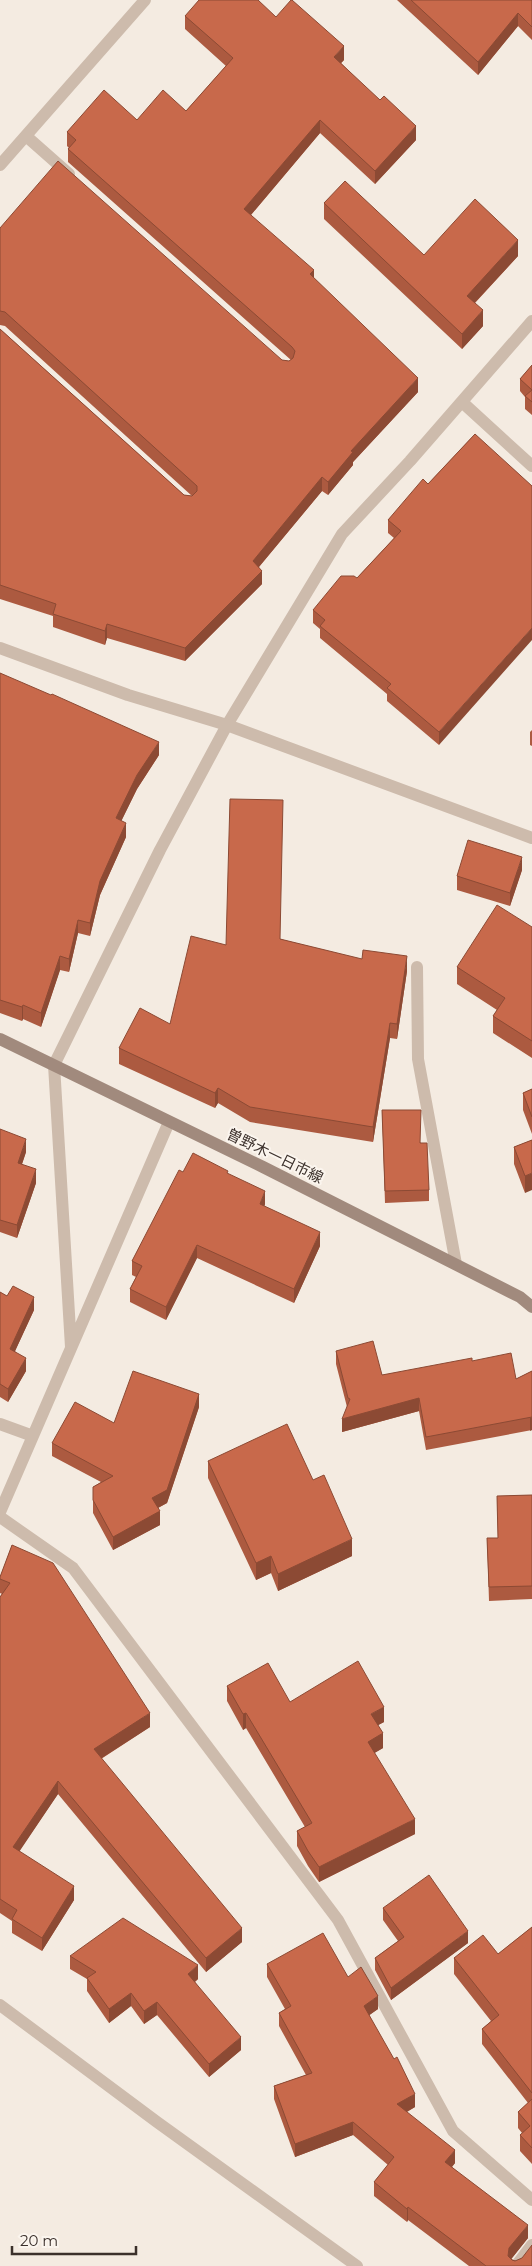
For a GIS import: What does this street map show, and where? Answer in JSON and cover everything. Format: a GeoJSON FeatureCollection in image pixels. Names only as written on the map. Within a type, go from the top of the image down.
{"type":"FeatureCollection","features":[{"type":"Feature","properties":{"kind":"main road","name":"曽野木一日市線"},"geometry":{"type":"LineString","coordinates":[[0,1039],[456,1264],[520,1297],[532,1307]]}},
{"type":"Feature","properties":{"kind":"street"},"geometry":{"type":"LineString","coordinates":[[0,165],[145,0]]}},
{"type":"Feature","properties":{"kind":"street"},"geometry":{"type":"LineString","coordinates":[[26,136],[78,182]]}},
{"type":"Feature","properties":{"kind":"street"},"geometry":{"type":"LineString","coordinates":[[72,1347],[54,1065],[160,850],[227,725],[342,534],[462,402],[532,321]]}},
{"type":"Feature","properties":{"kind":"street"},"geometry":{"type":"LineString","coordinates":[[462,402],[532,466]]}},
{"type":"Feature","properties":{"kind":"street"},"geometry":{"type":"LineString","coordinates":[[0,648],[128,695],[227,725],[532,838]]}},
{"type":"Feature","properties":{"kind":"street"},"geometry":{"type":"LineString","coordinates":[[417,967],[418,1059],[456,1264]]}},
{"type":"Feature","properties":{"kind":"street"},"geometry":{"type":"LineString","coordinates":[[0,1512],[169,1122]]}},
{"type":"Feature","properties":{"kind":"street"},"geometry":{"type":"LineString","coordinates":[[0,1424],[33,1436]]}},
{"type":"Feature","properties":{"kind":"street"},"geometry":{"type":"LineString","coordinates":[[0,1517],[73,1568],[338,1920],[453,2131],[532,2200]]}},
{"type":"Feature","properties":{"kind":"street"},"geometry":{"type":"LineString","coordinates":[[0,2005],[157,2122],[357,2266]]}},
{"type":"Feature","properties":{"kind":"street"},"geometry":{"type":"LineString","coordinates":[[516,2266],[532,2245]]}},
{"type":"Feature","properties":{"kind":"building"},"geometry":{"type":"Polygon","coordinates":[[[199,0],[258,0],[276,17],[292,0],[344,46],[334,57],[380,100],[384,96],[416,126],[375,171],[320,120],[244,209],[314,270],[310,274],[418,378],[351,451],[353,452],[328,482],[322,477],[253,561],[262,571],[185,648],[107,624],[105,631],[53,614],[56,604],[0,585],[0,329],[184,495],[192,496],[197,491],[197,486],[5,312],[0,311],[0,228],[58,161],[282,360],[289,361],[293,358],[295,351],[292,347],[68,149],[76,140],[67,132],[104,90],[137,120],[163,90],[186,111],[233,58],[185,16],[199,0]]]}},
{"type":"Feature","properties":{"kind":"building"},"geometry":{"type":"Polygon","coordinates":[[[411,0],[532,0],[532,27],[518,13],[478,62],[411,0]]]}},
{"type":"Feature","properties":{"kind":"building"},"geometry":{"type":"Polygon","coordinates":[[[345,181],[424,255],[475,199],[518,240],[467,296],[483,310],[462,334],[324,203],[345,181]]]}},
{"type":"Feature","properties":{"kind":"building"},"geometry":{"type":"Polygon","coordinates":[[[532,365],[532,390],[520,379],[532,365]]]}},
{"type":"Feature","properties":{"kind":"building"},"geometry":{"type":"Polygon","coordinates":[[[532,390],[532,402],[525,396],[532,390]]]}},
{"type":"Feature","properties":{"kind":"building"},"geometry":{"type":"Polygon","coordinates":[[[475,434],[532,486],[532,628],[439,732],[387,688],[391,684],[320,626],[325,620],[313,610],[341,576],[354,576],[357,578],[401,531],[388,520],[423,479],[428,484],[475,434]]]}},
{"type":"Feature","properties":{"kind":"building"},"geometry":{"type":"Polygon","coordinates":[[[0,673],[159,742],[137,775],[116,818],[126,823],[100,881],[90,923],[78,920],[69,959],[60,956],[41,1013],[23,1005],[22,1007],[0,1000],[0,673]]]}},
{"type":"Feature","properties":{"kind":"building"},"geometry":{"type":"Polygon","coordinates":[[[230,799],[283,800],[280,939],[362,959],[363,950],[407,956],[397,1024],[390,1023],[373,1127],[250,1107],[218,1088],[215,1093],[119,1048],[140,1008],[170,1024],[191,936],[226,945],[230,799]]]}},
{"type":"Feature","properties":{"kind":"building"},"geometry":{"type":"Polygon","coordinates":[[[468,840],[522,857],[510,893],[457,876],[468,840]]]}},
{"type":"Feature","properties":{"kind":"building"},"geometry":{"type":"Polygon","coordinates":[[[497,905],[532,927],[532,1041],[493,1016],[505,998],[457,967],[497,905]]]}},
{"type":"Feature","properties":{"kind":"building"},"geometry":{"type":"Polygon","coordinates":[[[532,1089],[532,1117],[523,1093],[532,1089]]]}},
{"type":"Feature","properties":{"kind":"building"},"geometry":{"type":"Polygon","coordinates":[[[382,1110],[421,1110],[420,1143],[427,1143],[429,1190],[385,1191],[382,1110]]]}},
{"type":"Feature","properties":{"kind":"building"},"geometry":{"type":"Polygon","coordinates":[[[0,1129],[26,1139],[18,1163],[36,1169],[17,1225],[0,1220],[0,1129]]]}},
{"type":"Feature","properties":{"kind":"building"},"geometry":{"type":"Polygon","coordinates":[[[532,1140],[532,1173],[525,1176],[514,1147],[532,1140]]]}},
{"type":"Feature","properties":{"kind":"building"},"geometry":{"type":"Polygon","coordinates":[[[193,1153],[228,1171],[227,1173],[265,1191],[260,1204],[320,1232],[294,1289],[197,1245],[166,1307],[130,1289],[142,1266],[132,1261],[179,1170],[183,1172],[193,1153]]]}},
{"type":"Feature","properties":{"kind":"building"},"geometry":{"type":"Polygon","coordinates":[[[13,1286],[34,1297],[10,1349],[26,1358],[8,1389],[0,1384],[0,1292],[7,1296],[13,1286]]]}},
{"type":"Feature","properties":{"kind":"building"},"geometry":{"type":"Polygon","coordinates":[[[373,1341],[382,1375],[472,1358],[472,1361],[511,1353],[516,1379],[532,1371],[532,1417],[426,1437],[419,1398],[342,1419],[350,1399],[348,1398],[336,1351],[373,1341]]]}},
{"type":"Feature","properties":{"kind":"building"},"geometry":{"type":"Polygon","coordinates":[[[133,1371],[199,1394],[167,1490],[152,1498],[160,1511],[113,1537],[93,1500],[93,1487],[113,1476],[52,1443],[75,1402],[114,1423],[133,1371]]]}},
{"type":"Feature","properties":{"kind":"building"},"geometry":{"type":"Polygon","coordinates":[[[287,1424],[313,1480],[324,1475],[352,1539],[278,1574],[271,1556],[256,1563],[208,1461],[287,1424]]]}},
{"type":"Feature","properties":{"kind":"building"},"geometry":{"type":"Polygon","coordinates":[[[532,1495],[532,1586],[489,1587],[487,1538],[498,1538],[497,1496],[532,1495]]]}},
{"type":"Feature","properties":{"kind":"building"},"geometry":{"type":"Polygon","coordinates":[[[12,1545],[53,1563],[150,1713],[94,1749],[242,1928],[206,1958],[58,1781],[13,1847],[74,1886],[42,1938],[12,1919],[17,1910],[0,1899],[0,1597],[10,1583],[0,1579],[0,1577],[12,1545]]]}},
{"type":"Feature","properties":{"kind":"building"},"geometry":{"type":"Polygon","coordinates":[[[358,1661],[384,1707],[371,1714],[383,1733],[368,1742],[415,1819],[319,1867],[297,1831],[312,1823],[246,1713],[243,1714],[227,1686],[268,1663],[290,1702],[358,1661]]]}},
{"type":"Feature","properties":{"kind":"building"},"geometry":{"type":"Polygon","coordinates":[[[429,1875],[468,1931],[391,1988],[375,1958],[404,1937],[383,1908],[429,1875]]]}},
{"type":"Feature","properties":{"kind":"building"},"geometry":{"type":"Polygon","coordinates":[[[123,1918],[198,1965],[188,1974],[241,2037],[209,2064],[157,2002],[144,2011],[131,1993],[109,2009],[87,1978],[96,1972],[70,1956],[123,1918]]]}},
{"type":"Feature","properties":{"kind":"building"},"geometry":{"type":"Polygon","coordinates":[[[532,1927],[532,2093],[482,2029],[499,2015],[454,1958],[483,1935],[498,1954],[532,1927]]]}},
{"type":"Feature","properties":{"kind":"building"},"geometry":{"type":"Polygon","coordinates":[[[323,1933],[348,1977],[361,1967],[378,1996],[364,2006],[394,2059],[397,2057],[415,2094],[397,2104],[455,2150],[445,2162],[528,2225],[509,2248],[508,2256],[515,2261],[522,2258],[532,2245],[532,2266],[486,2266],[408,2207],[407,2209],[374,2182],[394,2157],[353,2122],[295,2144],[274,2086],[312,2073],[279,2013],[291,2006],[267,1964],[323,1933]]]}},
{"type":"Feature","properties":{"kind":"building"},"geometry":{"type":"Polygon","coordinates":[[[532,2099],[532,2148],[520,2135],[530,2126],[518,2112],[532,2099]]]}}]}
